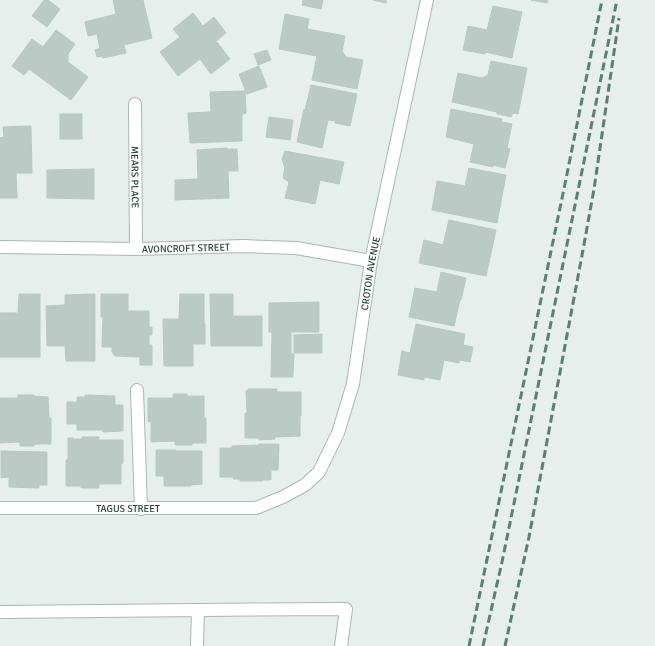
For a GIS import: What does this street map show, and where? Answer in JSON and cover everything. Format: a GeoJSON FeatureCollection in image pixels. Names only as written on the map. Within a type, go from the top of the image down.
{"type":"FeatureCollection","features":[{"type":"Feature","properties":{"kind":"street","name":"CROTON AVENUE"},"geometry":{"type":"LineString","coordinates":[[256,508],[283,497],[305,485],[319,472],[338,433],[353,384],[371,261],[427,0]]}},
{"type":"Feature","properties":{"kind":"street","name":"MEARS PLACE"},"geometry":{"type":"LineString","coordinates":[[135,104],[136,249]]}},
{"type":"Feature","properties":{"kind":"street","name":"AVONCROFT STREET"},"geometry":{"type":"LineString","coordinates":[[0,247],[136,249],[244,246],[289,248],[371,261]]}},
{"type":"Feature","properties":{"kind":"street"},"geometry":{"type":"LineString","coordinates":[[137,390],[141,509]]}},
{"type":"Feature","properties":{"kind":"street","name":"TAGUS STREET"},"geometry":{"type":"LineString","coordinates":[[0,508],[256,508]]}},
{"type":"Feature","properties":{"kind":"street"},"geometry":{"type":"LineString","coordinates":[[0,612],[346,609],[341,646]]}},
{"type":"Feature","properties":{"kind":"street"},"geometry":{"type":"LineString","coordinates":[[197,646],[198,610]]}},
{"type":"Feature","properties":{"kind":"building"},"geometry":{"type":"Polygon","coordinates":[[[44,0],[48,0],[60,9],[47,27],[32,16],[44,0]]]}},
{"type":"Feature","properties":{"kind":"building"},"geometry":{"type":"Polygon","coordinates":[[[113,0],[143,0],[152,38],[124,45],[126,53],[103,58],[102,56],[97,57],[95,50],[100,48],[97,34],[88,36],[85,22],[116,14],[113,0]]]}},
{"type":"Feature","properties":{"kind":"building"},"geometry":{"type":"Polygon","coordinates":[[[303,0],[323,0],[321,9],[302,5],[303,0]]]}},
{"type":"Feature","properties":{"kind":"building"},"geometry":{"type":"Polygon","coordinates":[[[373,0],[386,0],[386,3],[373,0]]]}},
{"type":"Feature","properties":{"kind":"building"},"geometry":{"type":"Polygon","coordinates":[[[531,0],[548,0],[547,3],[531,0]]]}},
{"type":"Feature","properties":{"kind":"building"},"geometry":{"type":"Polygon","coordinates":[[[493,6],[522,12],[512,58],[485,52],[485,54],[463,50],[468,26],[487,30],[493,6]]]}},
{"type":"Feature","properties":{"kind":"building"},"geometry":{"type":"Polygon","coordinates":[[[193,13],[203,26],[214,17],[226,33],[215,42],[217,42],[230,59],[211,74],[200,59],[178,76],[160,52],[180,37],[173,29],[193,13]]]}},
{"type":"Feature","properties":{"kind":"building"},"geometry":{"type":"Polygon","coordinates":[[[285,14],[309,19],[307,29],[345,36],[342,51],[346,57],[363,60],[357,89],[312,80],[317,56],[279,49],[285,14]]]}},
{"type":"Feature","properties":{"kind":"building"},"geometry":{"type":"Polygon","coordinates":[[[56,30],[75,44],[68,54],[68,62],[88,77],[71,100],[29,69],[24,75],[12,66],[32,39],[43,47],[56,30]]]}},
{"type":"Feature","properties":{"kind":"building"},"geometry":{"type":"Polygon","coordinates":[[[267,50],[271,60],[258,65],[254,54],[267,50]]]}},
{"type":"Feature","properties":{"kind":"building"},"geometry":{"type":"Polygon","coordinates":[[[491,61],[527,68],[518,114],[513,113],[511,117],[497,114],[497,112],[452,102],[458,73],[482,78],[488,75],[491,61]]]}},
{"type":"Feature","properties":{"kind":"building"},"geometry":{"type":"Polygon","coordinates":[[[259,66],[267,87],[247,94],[239,74],[259,66]]]}},
{"type":"Feature","properties":{"kind":"building"},"geometry":{"type":"Polygon","coordinates":[[[311,85],[357,94],[350,126],[328,120],[322,148],[297,142],[311,85]]]}},
{"type":"Feature","properties":{"kind":"building"},"geometry":{"type":"Polygon","coordinates":[[[245,91],[246,113],[242,114],[242,141],[190,143],[188,113],[211,112],[210,92],[245,91]]]}},
{"type":"Feature","properties":{"kind":"building"},"geometry":{"type":"Polygon","coordinates":[[[451,109],[502,119],[501,122],[512,124],[507,148],[510,149],[505,168],[470,162],[474,144],[446,137],[451,109]]]}},
{"type":"Feature","properties":{"kind":"building"},"geometry":{"type":"Polygon","coordinates":[[[60,114],[82,114],[82,139],[60,139],[60,114]]]}},
{"type":"Feature","properties":{"kind":"building"},"geometry":{"type":"Polygon","coordinates":[[[269,117],[293,120],[290,140],[266,137],[269,117]]]}},
{"type":"Feature","properties":{"kind":"building"},"geometry":{"type":"Polygon","coordinates":[[[31,126],[32,173],[16,173],[17,198],[0,198],[0,138],[4,137],[3,127],[31,126]]]}},
{"type":"Feature","properties":{"kind":"building"},"geometry":{"type":"Polygon","coordinates":[[[227,148],[237,149],[238,171],[228,171],[229,198],[175,200],[175,180],[198,179],[197,150],[227,148]]]}},
{"type":"Feature","properties":{"kind":"building"},"geometry":{"type":"Polygon","coordinates":[[[285,151],[344,162],[339,184],[320,180],[315,204],[285,198],[289,182],[283,178],[285,168],[282,159],[285,151]]]}},
{"type":"Feature","properties":{"kind":"building"},"geometry":{"type":"Polygon","coordinates":[[[469,168],[506,175],[497,223],[432,210],[437,181],[465,186],[469,168]]]}},
{"type":"Feature","properties":{"kind":"building"},"geometry":{"type":"Polygon","coordinates":[[[94,169],[94,199],[47,198],[47,170],[94,169]]]}},
{"type":"Feature","properties":{"kind":"building"},"geometry":{"type":"Polygon","coordinates":[[[449,220],[496,230],[486,276],[419,263],[424,240],[443,245],[449,220]]]}},
{"type":"Feature","properties":{"kind":"building"},"geometry":{"type":"Polygon","coordinates":[[[441,272],[466,278],[454,326],[409,317],[415,288],[437,292],[441,272]]]}},
{"type":"Feature","properties":{"kind":"building"},"geometry":{"type":"Polygon","coordinates":[[[19,294],[40,294],[40,357],[0,357],[0,313],[18,313],[19,294]]]}},
{"type":"Feature","properties":{"kind":"building"},"geometry":{"type":"Polygon","coordinates":[[[95,294],[95,361],[66,361],[65,346],[47,346],[46,306],[65,305],[65,295],[95,294]]]}},
{"type":"Feature","properties":{"kind":"building"},"geometry":{"type":"Polygon","coordinates":[[[101,294],[128,294],[128,311],[149,311],[149,327],[152,327],[152,335],[149,335],[149,345],[152,345],[152,365],[140,365],[140,357],[115,356],[112,352],[112,347],[102,347],[103,317],[101,317],[101,294]]]}},
{"type":"Feature","properties":{"kind":"building"},"geometry":{"type":"Polygon","coordinates":[[[180,294],[204,294],[205,344],[193,344],[193,366],[164,366],[163,319],[179,319],[180,294]]]}},
{"type":"Feature","properties":{"kind":"building"},"geometry":{"type":"Polygon","coordinates":[[[210,294],[233,294],[233,316],[262,316],[262,346],[211,346],[210,294]]]}},
{"type":"Feature","properties":{"kind":"building"},"geometry":{"type":"Polygon","coordinates":[[[319,302],[319,332],[291,332],[291,354],[294,354],[293,377],[271,377],[272,332],[269,332],[269,303],[319,302]]]}},
{"type":"Feature","properties":{"kind":"building"},"geometry":{"type":"Polygon","coordinates":[[[416,324],[465,334],[463,345],[473,347],[470,362],[460,360],[459,363],[444,360],[440,380],[424,377],[424,380],[398,375],[402,351],[410,353],[416,324]]]}},
{"type":"Feature","properties":{"kind":"building"},"geometry":{"type":"Polygon","coordinates":[[[322,334],[322,353],[294,353],[294,335],[322,334]]]}},
{"type":"Feature","properties":{"kind":"building"},"geometry":{"type":"Polygon","coordinates":[[[248,389],[277,389],[277,392],[301,392],[300,436],[275,437],[275,439],[259,440],[259,438],[245,438],[245,413],[247,413],[246,391],[248,391],[248,389]]]}},
{"type":"Feature","properties":{"kind":"building"},"geometry":{"type":"Polygon","coordinates":[[[173,394],[204,396],[206,443],[175,445],[175,441],[151,442],[151,421],[148,422],[148,398],[173,398],[173,394]]]}},
{"type":"Feature","properties":{"kind":"building"},"geometry":{"type":"Polygon","coordinates":[[[18,395],[48,397],[49,418],[51,418],[51,444],[20,446],[20,442],[0,443],[0,398],[18,398],[18,395]]]}},
{"type":"Feature","properties":{"kind":"building"},"geometry":{"type":"Polygon","coordinates":[[[85,395],[115,396],[115,405],[123,405],[123,431],[103,432],[103,430],[77,430],[77,424],[67,424],[67,402],[77,402],[77,397],[85,397],[85,395]]]}},
{"type":"Feature","properties":{"kind":"building"},"geometry":{"type":"Polygon","coordinates":[[[82,437],[99,437],[99,440],[123,440],[121,484],[99,484],[99,488],[66,486],[68,438],[82,439],[82,437]]]}},
{"type":"Feature","properties":{"kind":"building"},"geometry":{"type":"Polygon","coordinates":[[[279,444],[278,470],[271,470],[271,480],[240,481],[240,479],[233,479],[234,477],[220,477],[220,448],[232,448],[232,446],[279,444]]]}},
{"type":"Feature","properties":{"kind":"building"},"geometry":{"type":"Polygon","coordinates":[[[156,450],[202,451],[202,484],[191,486],[164,486],[164,476],[156,476],[156,450]]]}},
{"type":"Feature","properties":{"kind":"building"},"geometry":{"type":"Polygon","coordinates":[[[1,451],[47,452],[47,485],[39,485],[39,488],[9,487],[9,477],[1,478],[1,451]]]}},
{"type":"Feature","properties":{"kind":"railway"},"geometry":{"type":"LineString","coordinates":[[469,646],[602,0]]}},
{"type":"Feature","properties":{"kind":"railway"},"geometry":{"type":"LineString","coordinates":[[483,646],[502,562],[617,0]]}},
{"type":"Feature","properties":{"kind":"railway"},"geometry":{"type":"LineString","coordinates":[[505,646],[529,537],[583,250],[594,189],[619,18]]}}]}
